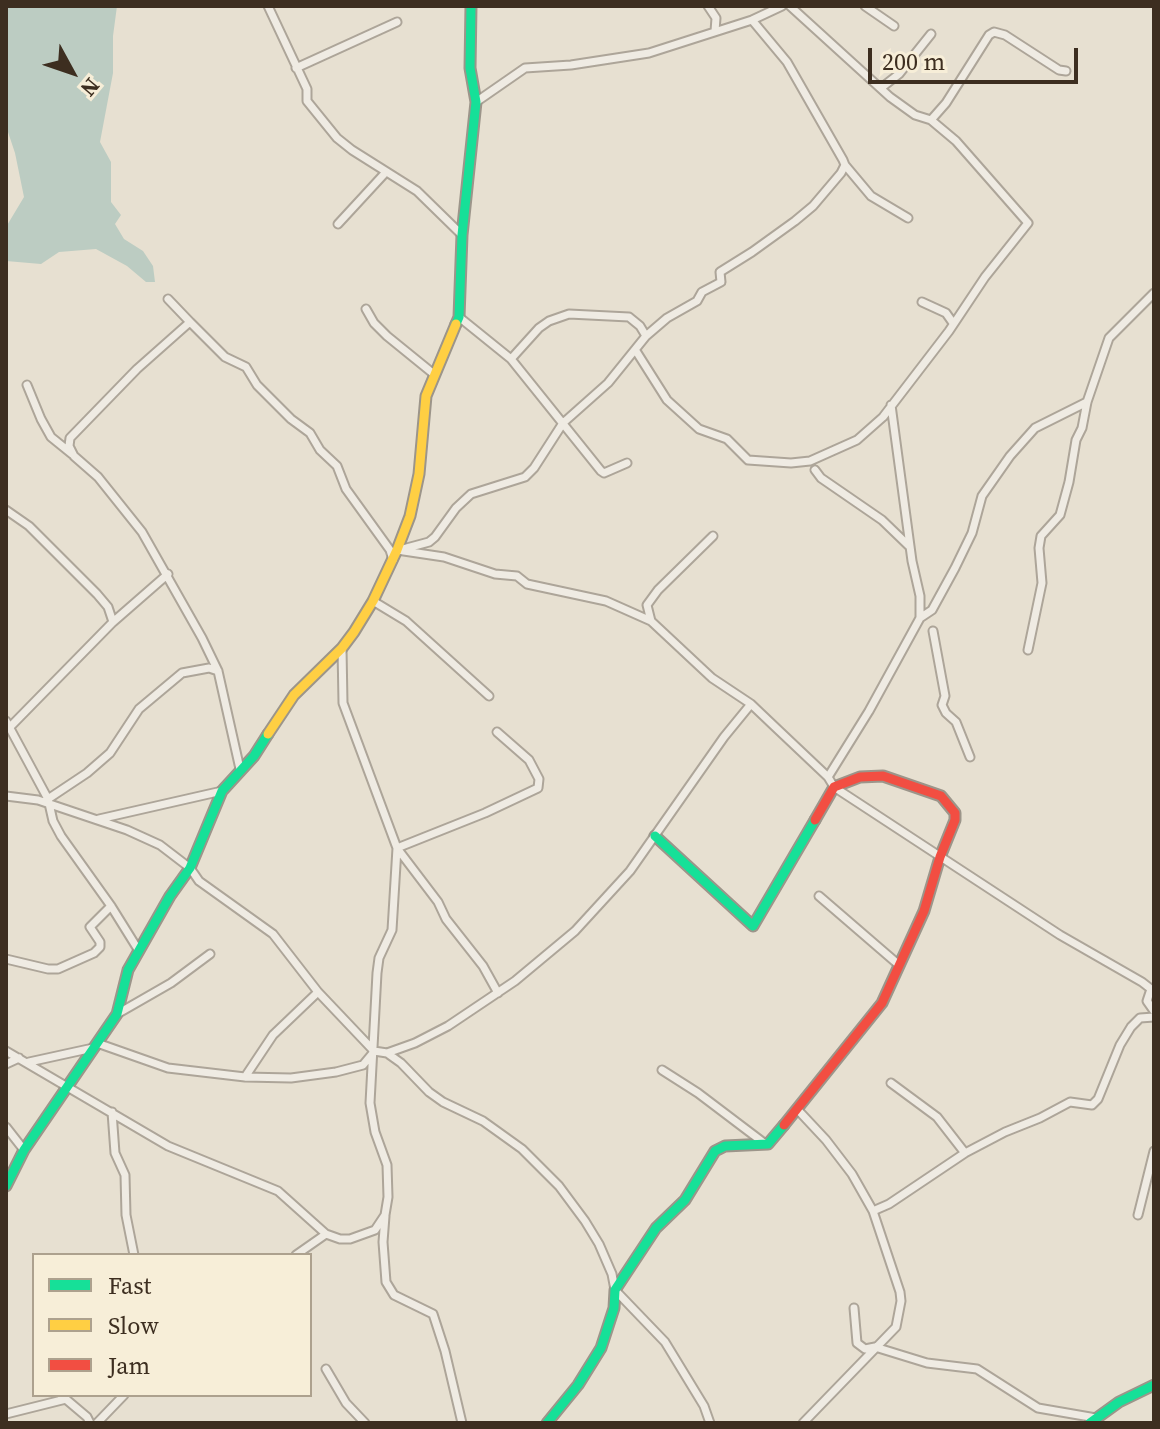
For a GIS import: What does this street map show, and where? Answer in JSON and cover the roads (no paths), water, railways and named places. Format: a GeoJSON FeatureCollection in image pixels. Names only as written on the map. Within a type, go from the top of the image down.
{"type":"FeatureCollection","features":[{"type":"Feature","properties":{"kind":"street"},"geometry":{"type":"LineString","coordinates":[[268,6],[307,89],[307,101],[337,138],[417,191],[462,235]]}},
{"type":"Feature","properties":{"kind":"street"},"geometry":{"type":"LineString","coordinates":[[6,1186],[24,1150],[117,1014],[128,970],[170,896],[190,868],[222,791],[254,756],[294,695],[342,648],[373,601],[395,555],[410,516],[419,474],[425,405],[459,317],[462,235],[476,102],[470,68],[471,6]]}},
{"type":"Feature","properties":{"kind":"street"},"geometry":{"type":"LineString","coordinates":[[708,6],[716,18],[715,31]]}},
{"type":"Feature","properties":{"kind":"street"},"geometry":{"type":"LineString","coordinates":[[476,102],[525,68],[637,55],[752,20],[782,6]]}},
{"type":"Feature","properties":{"kind":"street"},"geometry":{"type":"LineString","coordinates":[[636,351],[667,400],[699,429],[727,439],[742,456],[756,463],[810,461],[857,440],[874,426],[1028,223],[963,147],[931,120],[915,115],[881,88],[790,6]]}},
{"type":"Feature","properties":{"kind":"street"},"geometry":{"type":"LineString","coordinates":[[865,6],[894,26]]}},
{"type":"Feature","properties":{"kind":"street"},"geometry":{"type":"LineString","coordinates":[[752,20],[787,62],[845,165],[871,196],[908,218]]}},
{"type":"Feature","properties":{"kind":"street"},"geometry":{"type":"LineString","coordinates":[[296,68],[397,22]]}},
{"type":"Feature","properties":{"kind":"street"},"geometry":{"type":"LineString","coordinates":[[931,120],[994,32],[1005,35],[1059,70],[1066,71]]}},
{"type":"Feature","properties":{"kind":"street"},"geometry":{"type":"LineString","coordinates":[[881,88],[899,74],[931,34]]}},
{"type":"Feature","properties":{"kind":"street"},"geometry":{"type":"LineString","coordinates":[[395,555],[429,542],[471,494],[525,477],[541,459],[563,423],[608,383],[646,336],[667,318],[697,301],[702,292],[721,282],[720,272],[813,206],[845,165]]}},
{"type":"Feature","properties":{"kind":"street"},"geometry":{"type":"LineString","coordinates":[[338,224],[386,172]]}},
{"type":"Feature","properties":{"kind":"street"},"geometry":{"type":"LineString","coordinates":[[1028,650],[1042,583],[1041,536],[1060,515],[1087,402],[1109,338],[1154,293]]}},
{"type":"Feature","properties":{"kind":"street"},"geometry":{"type":"LineString","coordinates":[[168,299],[225,357],[246,367],[257,385],[310,433],[320,450],[337,466],[346,489],[395,555],[444,557],[495,574],[517,576],[527,584],[606,601],[651,621],[712,678],[751,704],[828,777],[834,787],[1060,935],[1142,982],[1152,991],[1147,1001],[1154,1014],[1140,1018],[1131,1027],[1120,1045],[1098,1099],[1092,1105],[1070,1102],[965,1153],[889,1204],[873,1211]]}},
{"type":"Feature","properties":{"kind":"street"},"geometry":{"type":"LineString","coordinates":[[922,302],[946,313],[953,323]]}},
{"type":"Feature","properties":{"kind":"street"},"geometry":{"type":"LineString","coordinates":[[366,309],[387,336],[435,375]]}},
{"type":"Feature","properties":{"kind":"street"},"geometry":{"type":"LineString","coordinates":[[511,359],[539,328],[569,314],[629,317],[646,336]]}},
{"type":"Feature","properties":{"kind":"street"},"geometry":{"type":"LineString","coordinates":[[459,317],[511,359],[601,471],[604,473],[627,463]]}},
{"type":"Feature","properties":{"kind":"street"},"geometry":{"type":"LineString","coordinates":[[74,456],[69,446],[70,438],[137,369],[190,322]]}},
{"type":"Feature","properties":{"kind":"street"},"geometry":{"type":"LineString","coordinates":[[27,385],[51,437],[98,477],[142,532],[168,574],[218,671],[240,769]]}},
{"type":"Feature","properties":{"kind":"street"},"geometry":{"type":"LineString","coordinates":[[828,777],[869,711],[920,618],[932,610],[972,533],[982,496],[1010,456],[1035,428],[1087,402]]}},
{"type":"Feature","properties":{"kind":"street"},"geometry":{"type":"LineString","coordinates":[[891,405],[910,547],[920,596],[920,618]]}},
{"type":"Feature","properties":{"kind":"street"},"geometry":{"type":"LineString","coordinates":[[815,470],[821,478],[882,520],[910,547]]}},
{"type":"Feature","properties":{"kind":"street"},"geometry":{"type":"LineString","coordinates":[[6,510],[38,534],[97,594],[108,607],[113,622]]}},
{"type":"Feature","properties":{"kind":"street"},"geometry":{"type":"LineString","coordinates":[[651,621],[647,605],[658,590],[713,536]]}},
{"type":"Feature","properties":{"kind":"street"},"geometry":{"type":"LineString","coordinates":[[139,951],[61,836],[53,821],[49,802],[8,724],[113,622],[168,574]]}},
{"type":"Feature","properties":{"kind":"street"},"geometry":{"type":"LineString","coordinates":[[373,601],[406,621],[489,696]]}},
{"type":"Feature","properties":{"kind":"street"},"geometry":{"type":"LineString","coordinates":[[933,631],[945,696],[942,705],[956,722],[970,757]]}},
{"type":"Feature","properties":{"kind":"street"},"geometry":{"type":"LineString","coordinates":[[342,648],[343,703],[397,848],[483,966],[498,993]]}},
{"type":"Feature","properties":{"kind":"street"},"geometry":{"type":"LineString","coordinates":[[49,802],[110,753],[139,709],[182,673],[209,668],[218,671]]}},
{"type":"Feature","properties":{"kind":"street"},"geometry":{"type":"LineString","coordinates":[[387,1053],[448,1026],[498,993],[575,931],[605,900],[655,836],[724,737],[751,704]]}},
{"type":"Feature","properties":{"kind":"street"},"geometry":{"type":"LineString","coordinates":[[397,848],[538,788],[539,779],[529,760],[497,732]]}},
{"type":"Feature","properties":{"kind":"street"},"geometry":{"type":"LineString","coordinates":[[615,1290],[656,1228],[675,1213],[685,1200],[715,1151],[725,1146],[771,1141],[875,1013],[913,939],[955,813],[941,796],[883,776],[860,777],[834,787],[755,925],[749,924],[655,836]]}},
{"type":"Feature","properties":{"kind":"street"},"geometry":{"type":"LineString","coordinates":[[96,820],[222,791]]}},
{"type":"Feature","properties":{"kind":"street"},"geometry":{"type":"LineString","coordinates":[[6,796],[49,802],[160,845],[190,868],[199,881],[273,934],[318,992],[374,1051],[387,1053],[443,1102],[483,1121],[522,1149],[559,1186],[599,1244],[612,1274],[615,1290],[614,1308],[601,1348],[590,1368],[547,1423]]}},
{"type":"Feature","properties":{"kind":"street"},"geometry":{"type":"LineString","coordinates":[[397,848],[392,930],[379,958],[377,973],[370,1103],[388,1174],[383,1242],[386,1282],[394,1295],[433,1314],[462,1423]]}},
{"type":"Feature","properties":{"kind":"street"},"geometry":{"type":"LineString","coordinates":[[819,896],[899,965]]}},
{"type":"Feature","properties":{"kind":"street"},"geometry":{"type":"LineString","coordinates":[[6,959],[58,969],[94,953],[100,942],[90,927],[111,906]]}},
{"type":"Feature","properties":{"kind":"street"},"geometry":{"type":"LineString","coordinates":[[117,1014],[171,983],[210,954]]}},
{"type":"Feature","properties":{"kind":"street"},"geometry":{"type":"LineString","coordinates":[[245,1077],[273,1035],[318,992]]}},
{"type":"Feature","properties":{"kind":"street"},"geometry":{"type":"LineString","coordinates":[[29,1062],[95,1045],[168,1068],[245,1077],[291,1078],[363,1065],[374,1051]]}},
{"type":"Feature","properties":{"kind":"street"},"geometry":{"type":"LineString","coordinates":[[6,1051],[190,1157],[278,1191],[326,1234],[340,1239],[363,1236],[375,1230],[385,1215]]}},
{"type":"Feature","properties":{"kind":"street"},"geometry":{"type":"LineString","coordinates":[[6,1064],[19,1058]]}},
{"type":"Feature","properties":{"kind":"street"},"geometry":{"type":"LineString","coordinates":[[662,1070],[764,1143]]}},
{"type":"Feature","properties":{"kind":"street"},"geometry":{"type":"LineString","coordinates":[[891,1083],[937,1117],[965,1153]]}},
{"type":"Feature","properties":{"kind":"street"},"geometry":{"type":"LineString","coordinates":[[797,1109],[852,1174],[873,1211],[901,1301],[896,1327],[803,1423]]}},
{"type":"Feature","properties":{"kind":"street"},"geometry":{"type":"LineString","coordinates":[[112,1112],[115,1153],[125,1175],[126,1215],[134,1253]]}},
{"type":"Feature","properties":{"kind":"street"},"geometry":{"type":"LineString","coordinates":[[6,1127],[24,1150]]}},
{"type":"Feature","properties":{"kind":"street"},"geometry":{"type":"LineString","coordinates":[[1138,1215],[1154,1151]]}},
{"type":"Feature","properties":{"kind":"street"},"geometry":{"type":"LineString","coordinates":[[299,1253],[326,1234]]}},
{"type":"Feature","properties":{"kind":"street"},"geometry":{"type":"LineString","coordinates":[[615,1290],[665,1342],[696,1392],[710,1423]]}},
{"type":"Feature","properties":{"kind":"street"},"geometry":{"type":"LineString","coordinates":[[854,1308],[854,1332],[857,1343],[865,1349],[875,1347],[939,1365],[977,1369],[1038,1408],[1093,1421],[1154,1385]]}},
{"type":"Feature","properties":{"kind":"street"},"geometry":{"type":"LineString","coordinates":[[326,1369],[346,1403],[365,1423]]}},
{"type":"Feature","properties":{"kind":"street"},"geometry":{"type":"LineString","coordinates":[[6,1414],[64,1397],[90,1423]]}},
{"type":"Feature","properties":{"kind":"street"},"geometry":{"type":"LineString","coordinates":[[97,1423],[122,1397]]}}]}
